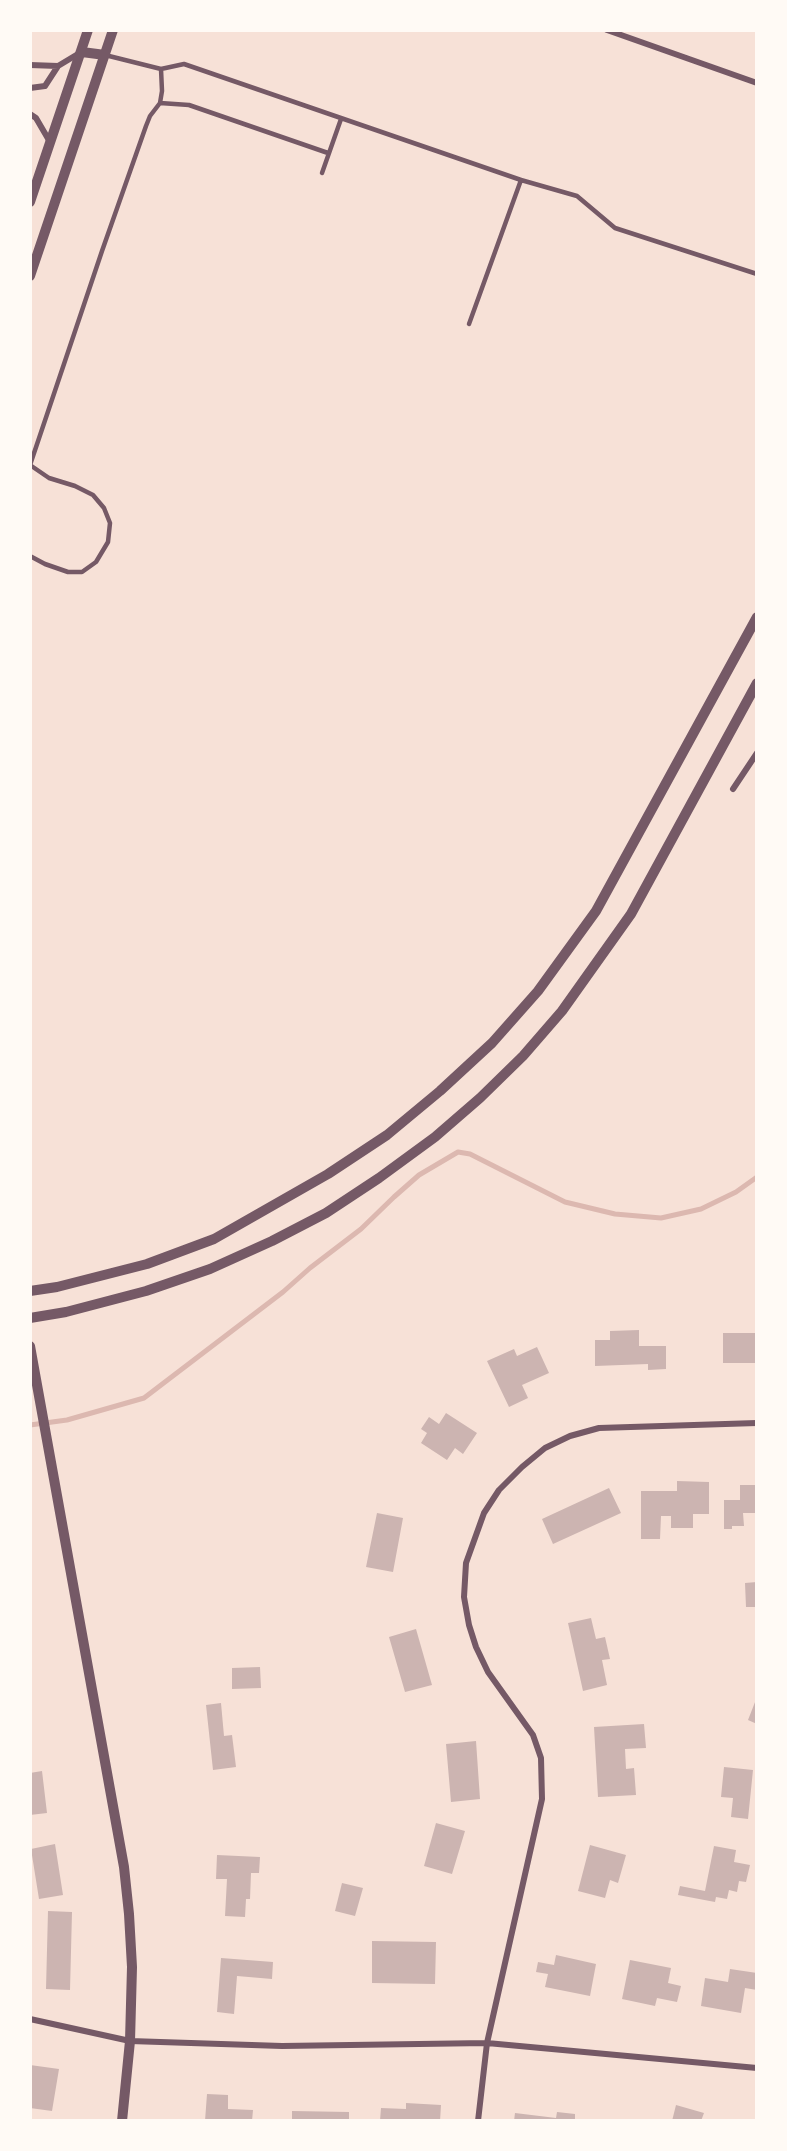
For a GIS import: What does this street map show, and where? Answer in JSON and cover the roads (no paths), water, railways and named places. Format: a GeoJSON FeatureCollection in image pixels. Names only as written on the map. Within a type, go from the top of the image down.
{"type":"FeatureCollection","features":[{"type":"Feature","properties":{"kind":"street"},"geometry":{"type":"LineString","coordinates":[[30,202],[88,30]]}},
{"type":"Feature","properties":{"kind":"street"},"geometry":{"type":"LineString","coordinates":[[30,276],[113,30]]}},
{"type":"Feature","properties":{"kind":"street"},"geometry":{"type":"LineString","coordinates":[[607,30],[757,83]]}},
{"type":"Feature","properties":{"kind":"street"},"geometry":{"type":"LineString","coordinates":[[30,88],[45,86],[58,66],[82,52],[105,55]]}},
{"type":"Feature","properties":{"kind":"street"},"geometry":{"type":"LineString","coordinates":[[30,65],[58,66]]}},
{"type":"Feature","properties":{"kind":"street"},"geometry":{"type":"LineString","coordinates":[[30,114],[36,118],[50,142]]}},
{"type":"Feature","properties":{"kind":"street"},"geometry":{"type":"LineString","coordinates":[[30,1291],[57,1287],[147,1264],[214,1239],[328,1174],[387,1135],[492,1043],[538,991],[596,911],[757,617]]}},
{"type":"Feature","properties":{"kind":"street"},"geometry":{"type":"LineString","coordinates":[[30,1318],[66,1312],[146,1292],[210,1269],[272,1241],[326,1213],[379,1178],[435,1137],[471,1106],[523,1056],[562,1011],[619,932],[757,683]]}},
{"type":"Feature","properties":{"kind":"street"},"geometry":{"type":"LineString","coordinates":[[733,789],[757,753]]}},
{"type":"Feature","properties":{"kind":"street"},"geometry":{"type":"LineString","coordinates":[[30,1346],[124,1867],[132,1967],[130,2041],[122,2121]]}},
{"type":"Feature","properties":{"kind":"street"},"geometry":{"type":"LineString","coordinates":[[478,2121],[487,2043],[542,1799],[541,1758],[533,1735],[488,1672],[476,1647],[464,1597],[466,1563],[484,1513],[499,1490],[522,1467],[545,1448],[570,1436],[599,1428],[757,1423]]}},
{"type":"Feature","properties":{"kind":"street"},"geometry":{"type":"LineString","coordinates":[[30,2019],[130,2041],[282,2046],[487,2043],[757,2068]]}},
{"type":"Feature","properties":{"kind":"lane"},"geometry":{"type":"LineString","coordinates":[[105,55],[161,69],[184,64],[520,180],[577,196],[615,228],[757,274]]}},
{"type":"Feature","properties":{"kind":"lane"},"geometry":{"type":"LineString","coordinates":[[30,556],[68,572],[82,572],[96,562],[108,542],[110,523],[104,508],[93,495],[50,478],[30,465],[142,136],[150,116],[160,103],[161,69]]}},
{"type":"Feature","properties":{"kind":"lane"},"geometry":{"type":"LineString","coordinates":[[160,103],[189,105],[328,153]]}},
{"type":"Feature","properties":{"kind":"lane"},"geometry":{"type":"LineString","coordinates":[[322,173],[341,119]]}},
{"type":"Feature","properties":{"kind":"lane"},"geometry":{"type":"LineString","coordinates":[[469,324],[520,180]]}},
{"type":"Feature","properties":{"kind":"waterway"},"geometry":{"type":"LineString","coordinates":[[30,1425],[67,1420],[144,1398],[361,1229],[419,1175],[458,1152],[470,1154],[565,1202],[615,1214],[661,1218],[701,1209],[736,1192],[757,1177]]}}]}
